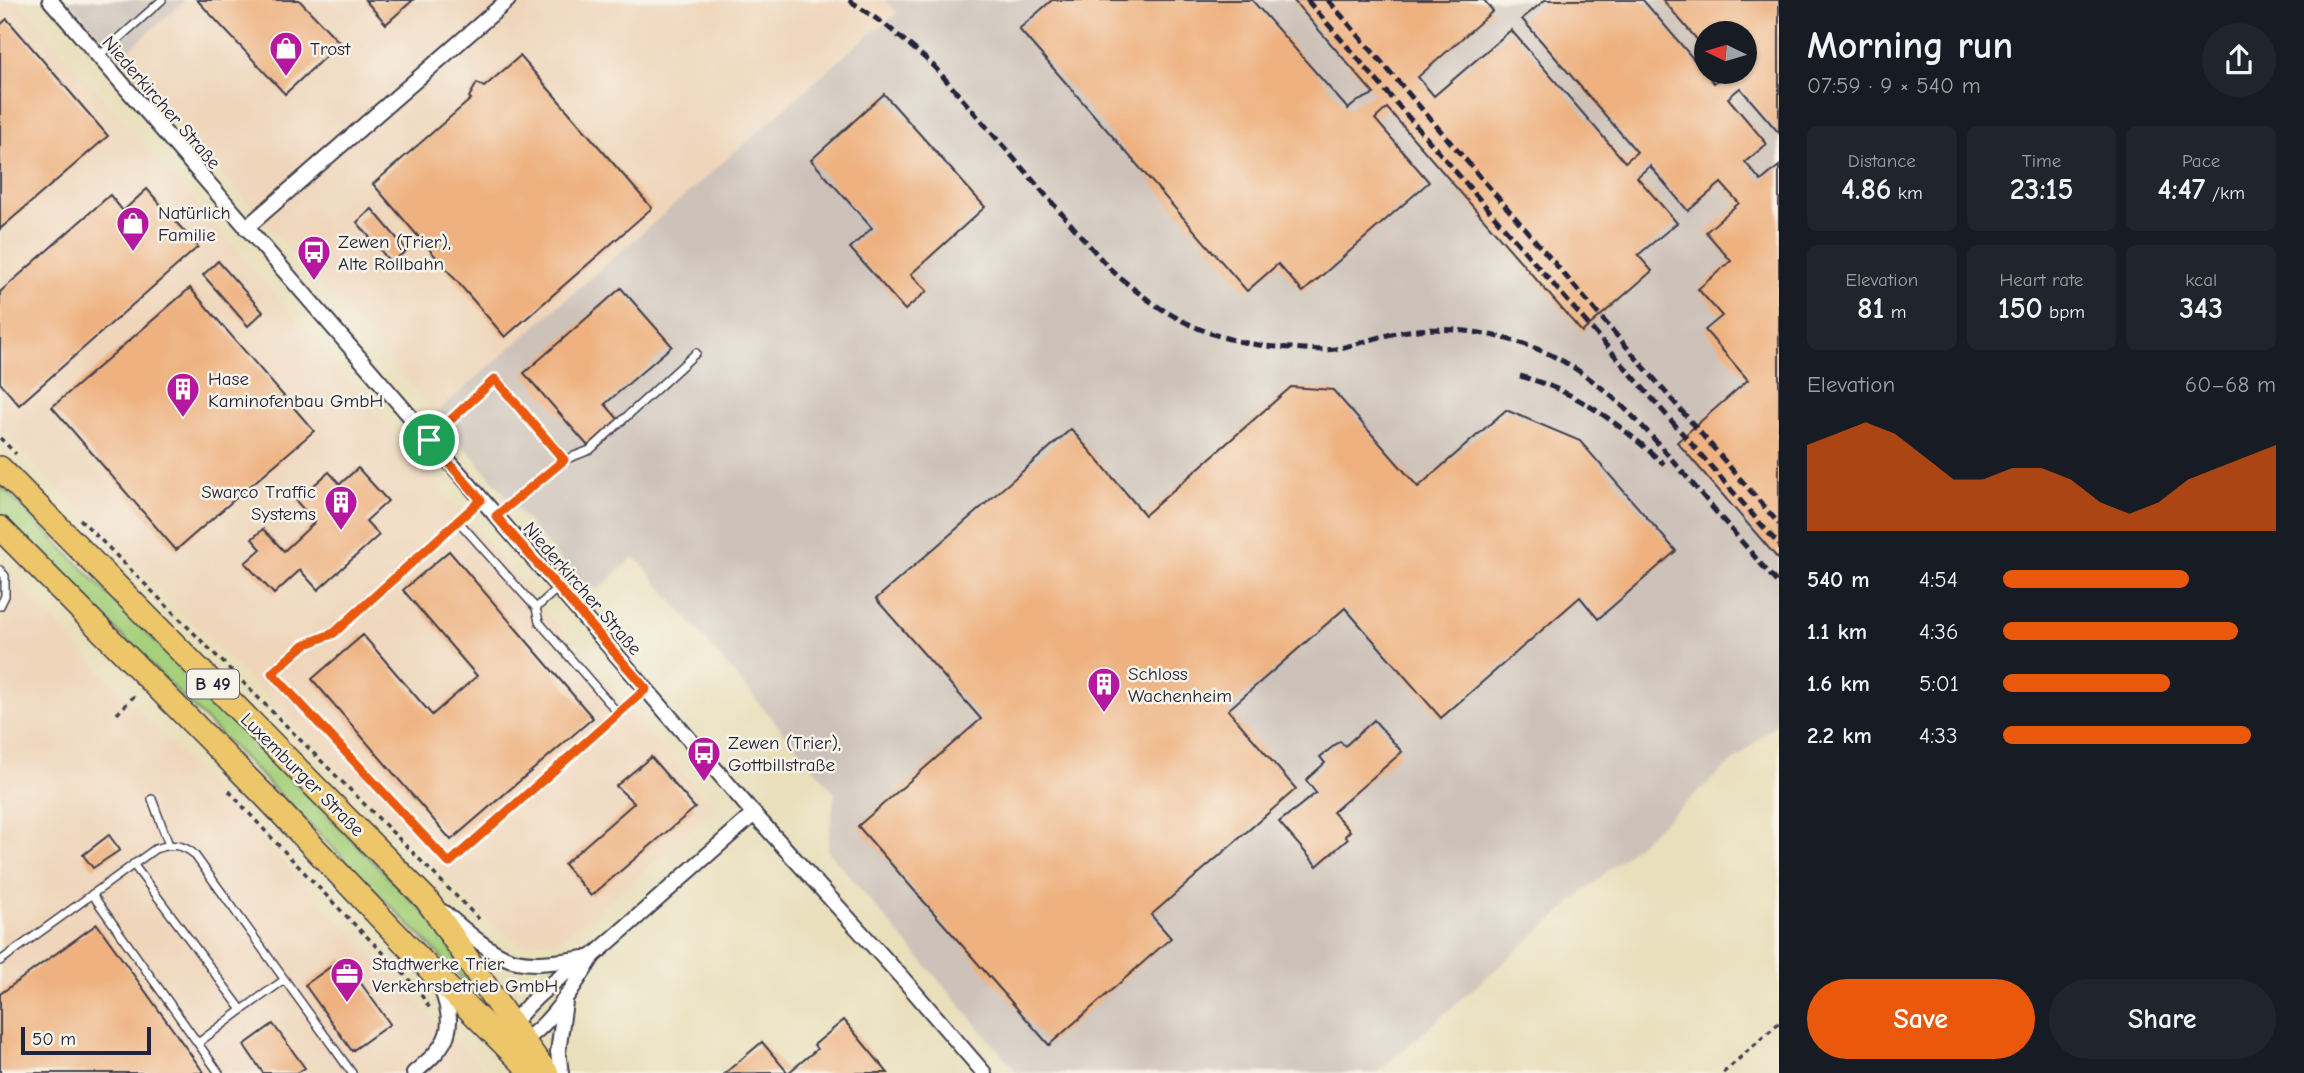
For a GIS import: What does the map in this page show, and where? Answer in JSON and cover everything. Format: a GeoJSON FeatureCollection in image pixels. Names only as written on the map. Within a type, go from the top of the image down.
{"type":"FeatureCollection","features":[{"type":"Feature","properties":{"kind":"main road","name":"Luxemburger Straße"},"geometry":{"type":"LineString","coordinates":[[10,463],[426,899],[458,941],[533,1073]]}},
{"type":"Feature","properties":{"kind":"main road","name":"Luxemburger Straße"},"geometry":{"type":"LineString","coordinates":[[0,528],[266,797],[438,977],[512,1037],[547,1073]]}},
{"type":"Feature","properties":{"kind":"street","name":"Niederkircher Straße"},"geometry":{"type":"LineString","coordinates":[[50,0],[754,814],[984,1073]]}},
{"type":"Feature","properties":{"kind":"street"},"geometry":{"type":"LineString","coordinates":[[246,228],[508,0]]}},
{"type":"Feature","properties":{"kind":"street"},"geometry":{"type":"LineString","coordinates":[[512,1037],[530,1004],[571,969],[593,956],[754,814]]}},
{"type":"Feature","properties":{"kind":"street"},"geometry":{"type":"LineString","coordinates":[[426,899],[478,941],[505,958],[538,962],[593,956]]}},
{"type":"Feature","properties":{"kind":"street"},"geometry":{"type":"LineString","coordinates":[[512,1037],[538,1030],[566,998],[593,956]]}},
{"type":"Feature","properties":{"kind":"street"},"geometry":{"type":"LineString","coordinates":[[414,1073],[437,1053],[449,1033],[448,1007],[438,977]]}},
{"type":"Feature","properties":{"kind":"street"},"geometry":{"type":"LineString","coordinates":[[561,1073],[558,1052],[566,998]]}},
{"type":"Feature","properties":{"kind":"lane"},"geometry":{"type":"LineString","coordinates":[[98,57],[162,0]]}},
{"type":"Feature","properties":{"kind":"lane"},"geometry":{"type":"LineString","coordinates":[[496,516],[564,460],[590,450],[696,353]]}},
{"type":"Feature","properties":{"kind":"lane"},"geometry":{"type":"LineString","coordinates":[[429,440],[495,379],[564,460]]}},
{"type":"Feature","properties":{"kind":"lane"},"geometry":{"type":"LineString","coordinates":[[481,500],[334,633],[304,645],[272,673],[449,863],[646,689]]}},
{"type":"Feature","properties":{"kind":"lane"},"geometry":{"type":"LineString","coordinates":[[458,521],[536,608],[542,627],[618,713]]}},
{"type":"Feature","properties":{"kind":"lane"},"geometry":{"type":"LineString","coordinates":[[0,570],[5,576],[5,596],[0,606]]}},
{"type":"Feature","properties":{"kind":"lane"},"geometry":{"type":"LineString","coordinates":[[536,608],[558,588]]}},
{"type":"Feature","properties":{"kind":"lane"},"geometry":{"type":"LineString","coordinates":[[152,799],[169,845]]}},
{"type":"Feature","properties":{"kind":"lane"},"geometry":{"type":"LineString","coordinates":[[0,961],[155,849],[169,845],[187,848],[350,1070],[339,1073]]}},
{"type":"Feature","properties":{"kind":"lane"},"geometry":{"type":"LineString","coordinates":[[133,864],[242,1010]]}},
{"type":"Feature","properties":{"kind":"lane"},"geometry":{"type":"LineString","coordinates":[[92,894],[219,1073]]}},
{"type":"Feature","properties":{"kind":"lane"},"geometry":{"type":"LineString","coordinates":[[198,1043],[284,979]]}},
{"type":"Feature","properties":{"kind":"path"},"geometry":{"type":"LineString","coordinates":[[0,438],[10,463]]}},
{"type":"Feature","properties":{"kind":"path"},"geometry":{"type":"LineString","coordinates":[[78,516],[488,928]]}},
{"type":"Feature","properties":{"kind":"path"},"geometry":{"type":"LineString","coordinates":[[117,714],[136,694]]}},
{"type":"Feature","properties":{"kind":"path"},"geometry":{"type":"LineString","coordinates":[[224,784],[276,844],[392,962],[425,1000],[432,1013]]}},
{"type":"Feature","properties":{"kind":"path"},"geometry":{"type":"LineString","coordinates":[[1723,1073],[1779,1023]]}},
{"type":"Feature","properties":{"kind":"shaded area"},"geometry":{"type":"Polygon","coordinates":[[[0,0],[17,0],[209,218],[715,810],[590,917],[555,942],[520,943],[493,925],[0,430],[0,0]]]}},
{"type":"Feature","properties":{"kind":"shaded area"},"geometry":{"type":"Polygon","coordinates":[[[69,0],[186,0],[126,52],[130,71],[69,0]]]}},
{"type":"Feature","properties":{"kind":"shaded area"},"geometry":{"type":"Polygon","coordinates":[[[186,0],[885,0],[897,13],[436,413],[130,71],[126,52],[186,0]]]}},
{"type":"Feature","properties":{"kind":"shaded area"},"geometry":{"type":"Polygon","coordinates":[[[885,0],[1779,0],[1779,721],[1377,1073],[1018,1073],[827,850],[835,793],[642,565],[633,557],[599,589],[583,587],[436,413],[897,13],[885,0]]]}},
{"type":"Feature","properties":{"kind":"shaded area"},"geometry":{"type":"Polygon","coordinates":[[[0,565],[423,1008],[489,1073],[0,1073],[0,565]]]}},
{"type":"Feature","properties":{"kind":"green space"},"geometry":{"type":"Polygon","coordinates":[[[0,485],[435,924],[480,996],[0,513],[0,485]]]}},
{"type":"Feature","properties":{"kind":"building"},"geometry":{"type":"Polygon","coordinates":[[[197,0],[299,0],[340,43],[285,94],[197,0]]]}},
{"type":"Feature","properties":{"kind":"building"},"geometry":{"type":"Polygon","coordinates":[[[365,0],[413,0],[386,24],[365,0]]]}},
{"type":"Feature","properties":{"kind":"building"},"geometry":{"type":"Polygon","coordinates":[[[1052,0],[1252,0],[1348,109],[1374,94],[1293,0],[1484,0],[1493,11],[1418,77],[1434,96],[1511,30],[1625,162],[1637,152],[1522,19],[1545,0],[1643,0],[1694,60],[1694,84],[1757,84],[1757,21],[1694,21],[1694,36],[1663,0],[1779,0],[1779,133],[1740,88],[1728,98],[1767,144],[1745,162],[1761,181],[1779,166],[1779,560],[1677,442],[1748,380],[1705,330],[1722,316],[1698,289],[1731,261],[1706,232],[1739,203],[1721,183],[1688,211],[1650,166],[1637,177],[1677,223],[1638,255],[1652,271],[1582,332],[1387,108],[1375,119],[1429,182],[1303,292],[1278,264],[1247,291],[1019,29],[1052,0]]]}},
{"type":"Feature","properties":{"kind":"building"},"geometry":{"type":"Polygon","coordinates":[[[7,19],[108,136],[0,229],[0,25],[7,19]]]}},
{"type":"Feature","properties":{"kind":"building"},"geometry":{"type":"Polygon","coordinates":[[[520,56],[652,208],[505,337],[373,184],[471,99],[469,97],[477,83],[484,87],[520,56]]]}},
{"type":"Feature","properties":{"kind":"building"},"geometry":{"type":"Polygon","coordinates":[[[884,94],[985,207],[911,274],[927,291],[905,310],[850,248],[872,228],[811,160],[884,94]]]}},
{"type":"Feature","properties":{"kind":"building"},"geometry":{"type":"Polygon","coordinates":[[[147,189],[198,247],[19,405],[0,383],[0,292],[110,195],[123,211],[147,189]]]}},
{"type":"Feature","properties":{"kind":"building"},"geometry":{"type":"Polygon","coordinates":[[[372,209],[407,250],[391,263],[357,222],[372,209]]]}},
{"type":"Feature","properties":{"kind":"building"},"geometry":{"type":"Polygon","coordinates":[[[218,261],[263,312],[248,326],[203,275],[218,261]]]}},
{"type":"Feature","properties":{"kind":"building","name":"Hase Kaminofenbau GmbH"},"geometry":{"type":"Polygon","coordinates":[[[190,288],[314,431],[176,550],[52,407],[190,288]]]}},
{"type":"Feature","properties":{"kind":"building"},"geometry":{"type":"Polygon","coordinates":[[[621,288],[672,346],[605,404],[618,419],[588,446],[524,373],[621,288]]]}},
{"type":"Feature","properties":{"kind":"building","name":"Schloss Wachenheim"},"geometry":{"type":"Polygon","coordinates":[[[1291,387],[1333,390],[1418,487],[1506,410],[1580,441],[1676,551],[1598,619],[1580,597],[1441,718],[1345,608],[1228,710],[1296,789],[1151,915],[1171,938],[1049,1045],[858,826],[981,719],[876,599],[1071,429],[1145,515],[1291,387]]]}},
{"type":"Feature","properties":{"kind":"building","name":"Swarco Traffic Systems"},"geometry":{"type":"Polygon","coordinates":[[[358,468],[388,501],[366,521],[379,535],[318,590],[300,570],[274,594],[245,563],[261,549],[252,539],[263,529],[284,551],[315,522],[296,501],[329,472],[340,484],[358,468]]]}},
{"type":"Feature","properties":{"kind":"building"},"geometry":{"type":"Polygon","coordinates":[[[449,551],[593,718],[451,840],[312,679],[363,635],[432,715],[477,676],[403,590],[449,551]]]}},
{"type":"Feature","properties":{"kind":"building"},"geometry":{"type":"Polygon","coordinates":[[[1374,720],[1402,752],[1333,812],[1350,831],[1345,836],[1348,839],[1317,866],[1279,822],[1316,793],[1306,780],[1325,763],[1320,757],[1340,741],[1345,746],[1374,720]]]}},
{"type":"Feature","properties":{"kind":"building"},"geometry":{"type":"Polygon","coordinates":[[[651,757],[695,808],[591,896],[564,864],[634,803],[616,786],[651,757]]]}},
{"type":"Feature","properties":{"kind":"building"},"geometry":{"type":"Polygon","coordinates":[[[109,835],[120,850],[93,868],[83,855],[109,835]]]}},
{"type":"Feature","properties":{"kind":"building"},"geometry":{"type":"Polygon","coordinates":[[[97,924],[204,1073],[0,1073],[0,994],[97,924]]]}},
{"type":"Feature","properties":{"kind":"building","name":"Stadtwerke Trier Verkehrsbetrieb GmbH"},"geometry":{"type":"Polygon","coordinates":[[[343,958],[390,1024],[352,1051],[305,985],[343,958]]]}},
{"type":"Feature","properties":{"kind":"building"},"geometry":{"type":"Polygon","coordinates":[[[844,1020],[888,1073],[788,1073],[817,1049],[814,1045],[844,1020]]]}},
{"type":"Feature","properties":{"kind":"building"},"geometry":{"type":"Polygon","coordinates":[[[273,1024],[305,1068],[297,1073],[263,1073],[244,1045],[273,1024]]]}},
{"type":"Feature","properties":{"kind":"building"},"geometry":{"type":"Polygon","coordinates":[[[762,1042],[788,1073],[725,1073],[762,1042]]]}},
{"type":"Feature","properties":{"kind":"railway"},"geometry":{"type":"LineString","coordinates":[[849,0],[887,26],[932,64],[1108,267],[1150,301],[1171,314],[1192,326],[1215,334],[1264,346],[1330,350],[1402,332],[1435,329],[1484,334],[1532,347],[1586,376],[1611,396],[1655,440],[1716,511]]}},
{"type":"Feature","properties":{"kind":"railway"},"geometry":{"type":"LineString","coordinates":[[1307,0],[1779,545]]}},
{"type":"Feature","properties":{"kind":"railway"},"geometry":{"type":"LineString","coordinates":[[1328,0],[1779,524]]}},
{"type":"Feature","properties":{"kind":"railway"},"geometry":{"type":"LineString","coordinates":[[1520,376],[1580,400],[1614,423],[1664,464]]}},
{"type":"Feature","properties":{"kind":"railway"},"geometry":{"type":"LineString","coordinates":[[1711,506],[1779,585]]}},
{"type":"Feature","properties":{"kind":"place","name":"Trost"},"geometry":{"type":"Point","coordinates":[286,78]}},
{"type":"Feature","properties":{"kind":"place","name":"Natürlich Familie"},"geometry":{"type":"Point","coordinates":[133,253]}},
{"type":"Feature","properties":{"kind":"place","name":"Zewen (Trier), Alte Rollbahn"},"geometry":{"type":"Point","coordinates":[314,282]}},
{"type":"Feature","properties":{"kind":"place","name":"Hase Kaminofenbau GmbH"},"geometry":{"type":"Point","coordinates":[183,419]}},
{"type":"Feature","properties":{"kind":"place","name":"Swarco Traffic Systems"},"geometry":{"type":"Point","coordinates":[341,532]}},
{"type":"Feature","properties":{"kind":"place","name":"Schloss Wachenheim"},"geometry":{"type":"Point","coordinates":[1104,714]}},
{"type":"Feature","properties":{"kind":"place","name":"Zewen (Trier), Gottbillstraße"},"geometry":{"type":"Point","coordinates":[704,783]}},
{"type":"Feature","properties":{"kind":"place","name":"Stadtwerke Trier Verkehrsbetrieb GmbH"},"geometry":{"type":"Point","coordinates":[347,1004]}},
{"type":"Feature","properties":{"kind":"route"},"geometry":{"type":"LineString","coordinates":[[495,379],[564,460],[496,516],[646,689],[449,863],[272,673],[304,645],[334,633],[481,500],[429,440],[495,379]]}}]}
